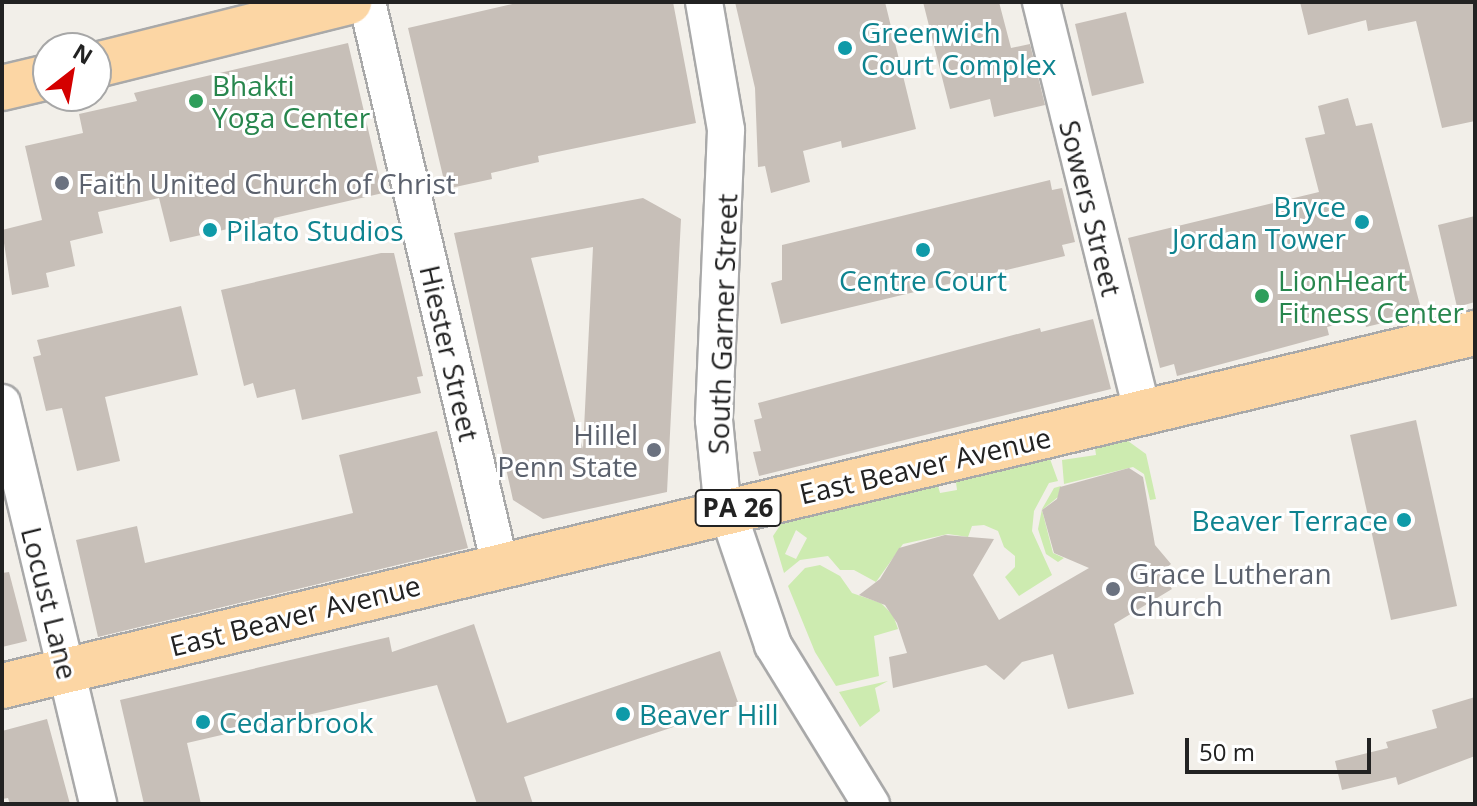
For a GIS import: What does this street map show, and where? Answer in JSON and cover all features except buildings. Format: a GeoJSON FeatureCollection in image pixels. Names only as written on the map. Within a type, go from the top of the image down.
{"type":"FeatureCollection","features":[{"type":"Feature","properties":{"kind":"main road"},"geometry":{"type":"LineString","coordinates":[[112,61],[349,2]]}},
{"type":"Feature","properties":{"kind":"main road"},"geometry":{"type":"LineString","coordinates":[[2,88],[32,81]]}},
{"type":"Feature","properties":{"kind":"main road","name":"East Beaver Avenue"},"geometry":{"type":"LineString","coordinates":[[2,686],[1475,333]]}},
{"type":"Feature","properties":{"kind":"street","name":"Hiester Street"},"geometry":{"type":"LineString","coordinates":[[367,2],[500,565]]}},
{"type":"Feature","properties":{"kind":"street","name":"South Garner Street"},"geometry":{"type":"LineString","coordinates":[[704,2],[726,130],[714,420],[726,511],[773,645],[871,804]]}},
{"type":"Feature","properties":{"kind":"street","name":"Sowers Street"},"geometry":{"type":"LineString","coordinates":[[1041,2],[1143,414]]}},
{"type":"Feature","properties":{"kind":"street","name":"Locust Lane"},"geometry":{"type":"LineString","coordinates":[[2,403],[98,804]]}},
{"type":"Feature","properties":{"kind":"green space"},"geometry":{"type":"Polygon","coordinates":[[[1128,441],[1146,454],[1156,499],[1150,500],[1144,474],[1133,467],[1064,484],[1062,460],[1096,455],[1095,448],[1128,441]]]}},
{"type":"Feature","properties":{"kind":"green space"},"geometry":{"type":"Polygon","coordinates":[[[1050,459],[1058,481],[1049,483],[1034,511],[1032,531],[1052,575],[1019,596],[1005,577],[1015,567],[1015,556],[1004,547],[998,531],[984,525],[972,526],[968,537],[948,534],[903,544],[876,582],[854,570],[840,570],[828,556],[800,560],[784,573],[773,536],[781,524],[938,486],[940,493],[957,490],[956,482],[1050,459]],[[796,530],[785,554],[796,559],[807,538],[796,530]]]}},
{"type":"Feature","properties":{"kind":"green space"},"geometry":{"type":"Polygon","coordinates":[[[1061,486],[1058,497],[1042,510],[1053,553],[1064,558],[1058,562],[1046,554],[1038,529],[1042,509],[1054,488],[1061,486]]]}},
{"type":"Feature","properties":{"kind":"green space"},"geometry":{"type":"Polygon","coordinates":[[[820,565],[840,576],[852,593],[881,603],[893,615],[898,629],[874,636],[879,676],[836,686],[815,652],[788,586],[805,568],[820,565]]]}},
{"type":"Feature","properties":{"kind":"green space"},"geometry":{"type":"Polygon","coordinates":[[[888,681],[875,688],[880,711],[860,727],[839,692],[888,681]]]}},
{"type":"Feature","properties":{"kind":"place","name":"Greenwich Court Complex"},"geometry":{"type":"Point","coordinates":[845,48]}},
{"type":"Feature","properties":{"kind":"place","name":"Bhakti Yoga Center"},"geometry":{"type":"Point","coordinates":[196,101]}},
{"type":"Feature","properties":{"kind":"place","name":"Faith United Church of Christ"},"geometry":{"type":"Point","coordinates":[62,183]}},
{"type":"Feature","properties":{"kind":"place","name":"Bryce Jordan Tower"},"geometry":{"type":"Point","coordinates":[1362,222]}},
{"type":"Feature","properties":{"kind":"place","name":"Pilato Studios"},"geometry":{"type":"Point","coordinates":[210,230]}},
{"type":"Feature","properties":{"kind":"place","name":"Centre Court"},"geometry":{"type":"Point","coordinates":[923,250]}},
{"type":"Feature","properties":{"kind":"place","name":"LionHeart Fitness Center"},"geometry":{"type":"Point","coordinates":[1262,296]}},
{"type":"Feature","properties":{"kind":"place","name":"Hillel Penn State"},"geometry":{"type":"Point","coordinates":[654,450]}},
{"type":"Feature","properties":{"kind":"place","name":"Beaver Terrace"},"geometry":{"type":"Point","coordinates":[1404,520]}},
{"type":"Feature","properties":{"kind":"place","name":"Grace Lutheran Church"},"geometry":{"type":"Point","coordinates":[1113,589]}},
{"type":"Feature","properties":{"kind":"place","name":"Beaver Hill"},"geometry":{"type":"Point","coordinates":[623,714]}},
{"type":"Feature","properties":{"kind":"place","name":"Cedarbrook"},"geometry":{"type":"Point","coordinates":[203,722]}}]}
